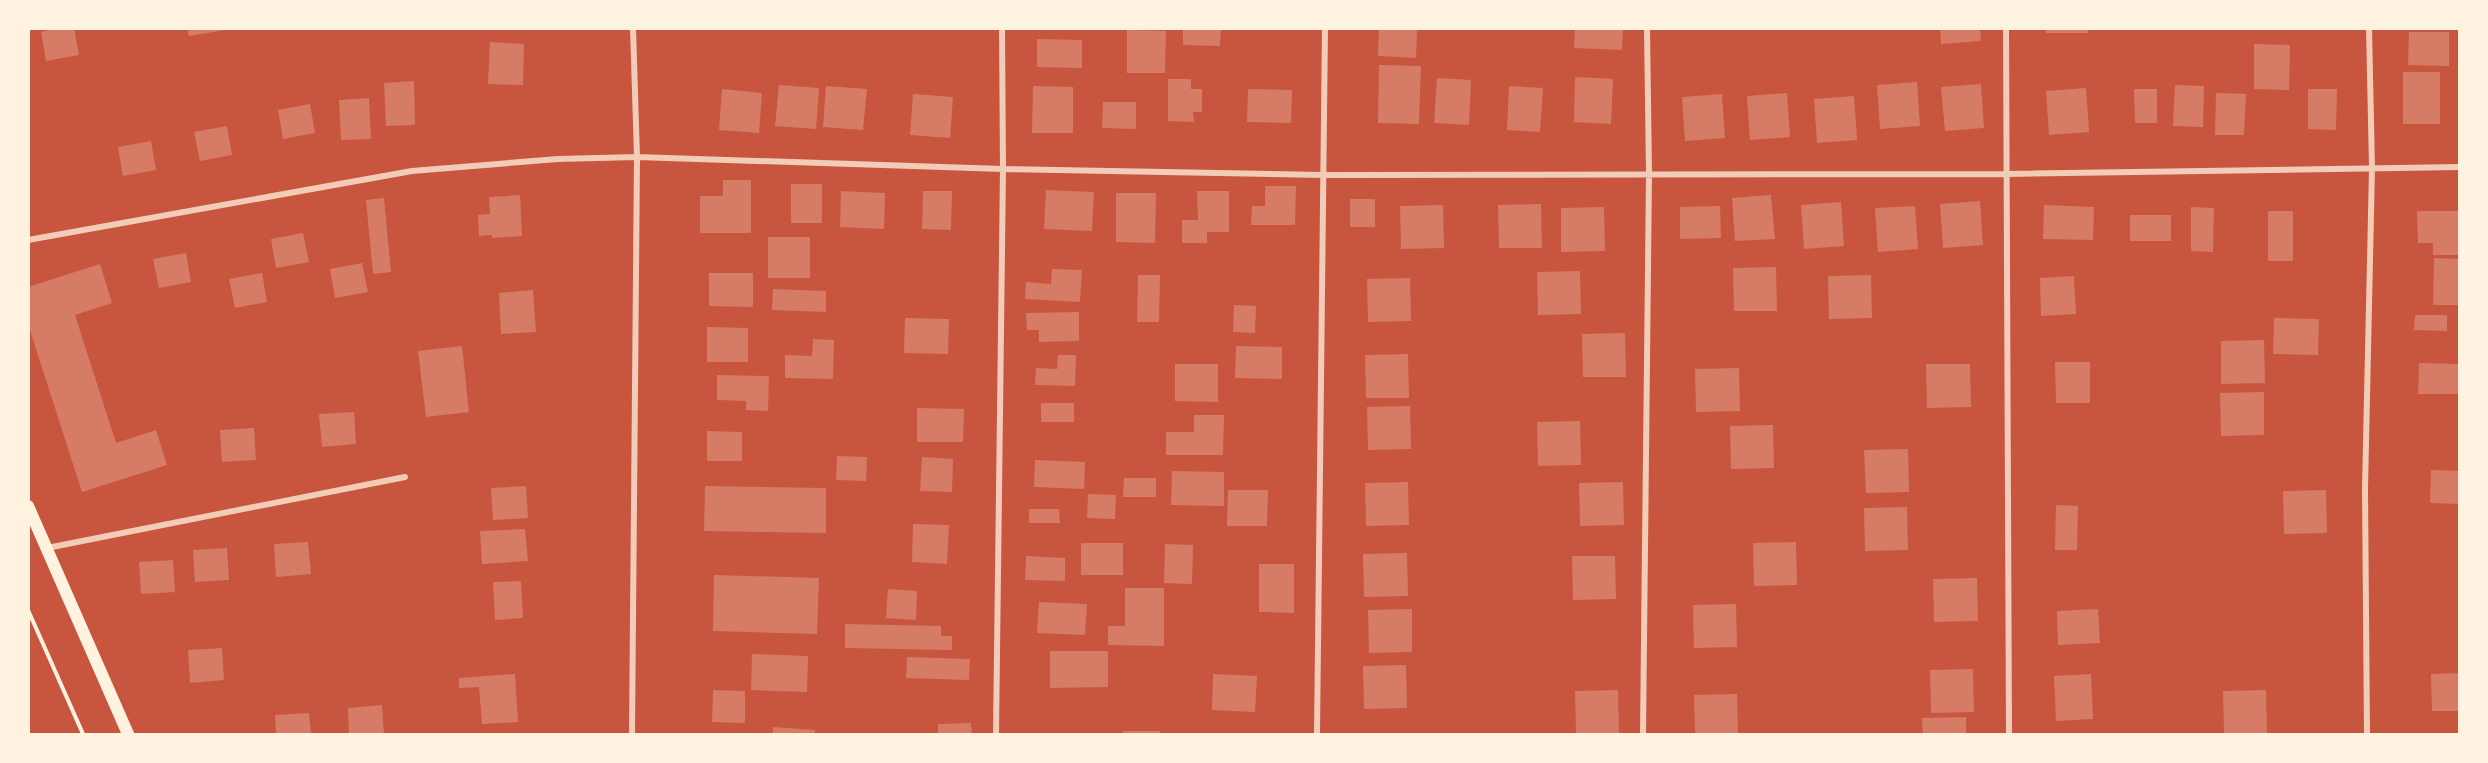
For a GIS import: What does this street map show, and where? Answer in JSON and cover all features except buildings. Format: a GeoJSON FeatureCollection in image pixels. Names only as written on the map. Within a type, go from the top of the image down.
{"type":"FeatureCollection","features":[{"type":"Feature","properties":{"kind":"main road"},"geometry":{"type":"LineString","coordinates":[[28,506],[128,735]]}},
{"type":"Feature","properties":{"kind":"street"},"geometry":{"type":"LineString","coordinates":[[632,735],[637,157],[633,28]]}},
{"type":"Feature","properties":{"kind":"street"},"geometry":{"type":"LineString","coordinates":[[996,735],[1003,169],[1002,28]]}},
{"type":"Feature","properties":{"kind":"street"},"geometry":{"type":"LineString","coordinates":[[1317,735],[1325,28]]}},
{"type":"Feature","properties":{"kind":"street"},"geometry":{"type":"LineString","coordinates":[[1643,735],[1649,174],[1647,28]]}},
{"type":"Feature","properties":{"kind":"street"},"geometry":{"type":"LineString","coordinates":[[2006,28],[2009,735]]}},
{"type":"Feature","properties":{"kind":"street"},"geometry":{"type":"LineString","coordinates":[[2367,735],[2365,489],[2372,168],[2369,28]]}},
{"type":"Feature","properties":{"kind":"street"},"geometry":{"type":"LineString","coordinates":[[28,240],[412,171],[558,159],[637,157],[1003,169],[1324,175],[2005,174],[2460,167]]}},
{"type":"Feature","properties":{"kind":"street"},"geometry":{"type":"LineString","coordinates":[[47,548],[405,477]]}},
{"type":"Feature","properties":{"kind":"path"},"geometry":{"type":"LineString","coordinates":[[28,610],[83,735]]}}]}
